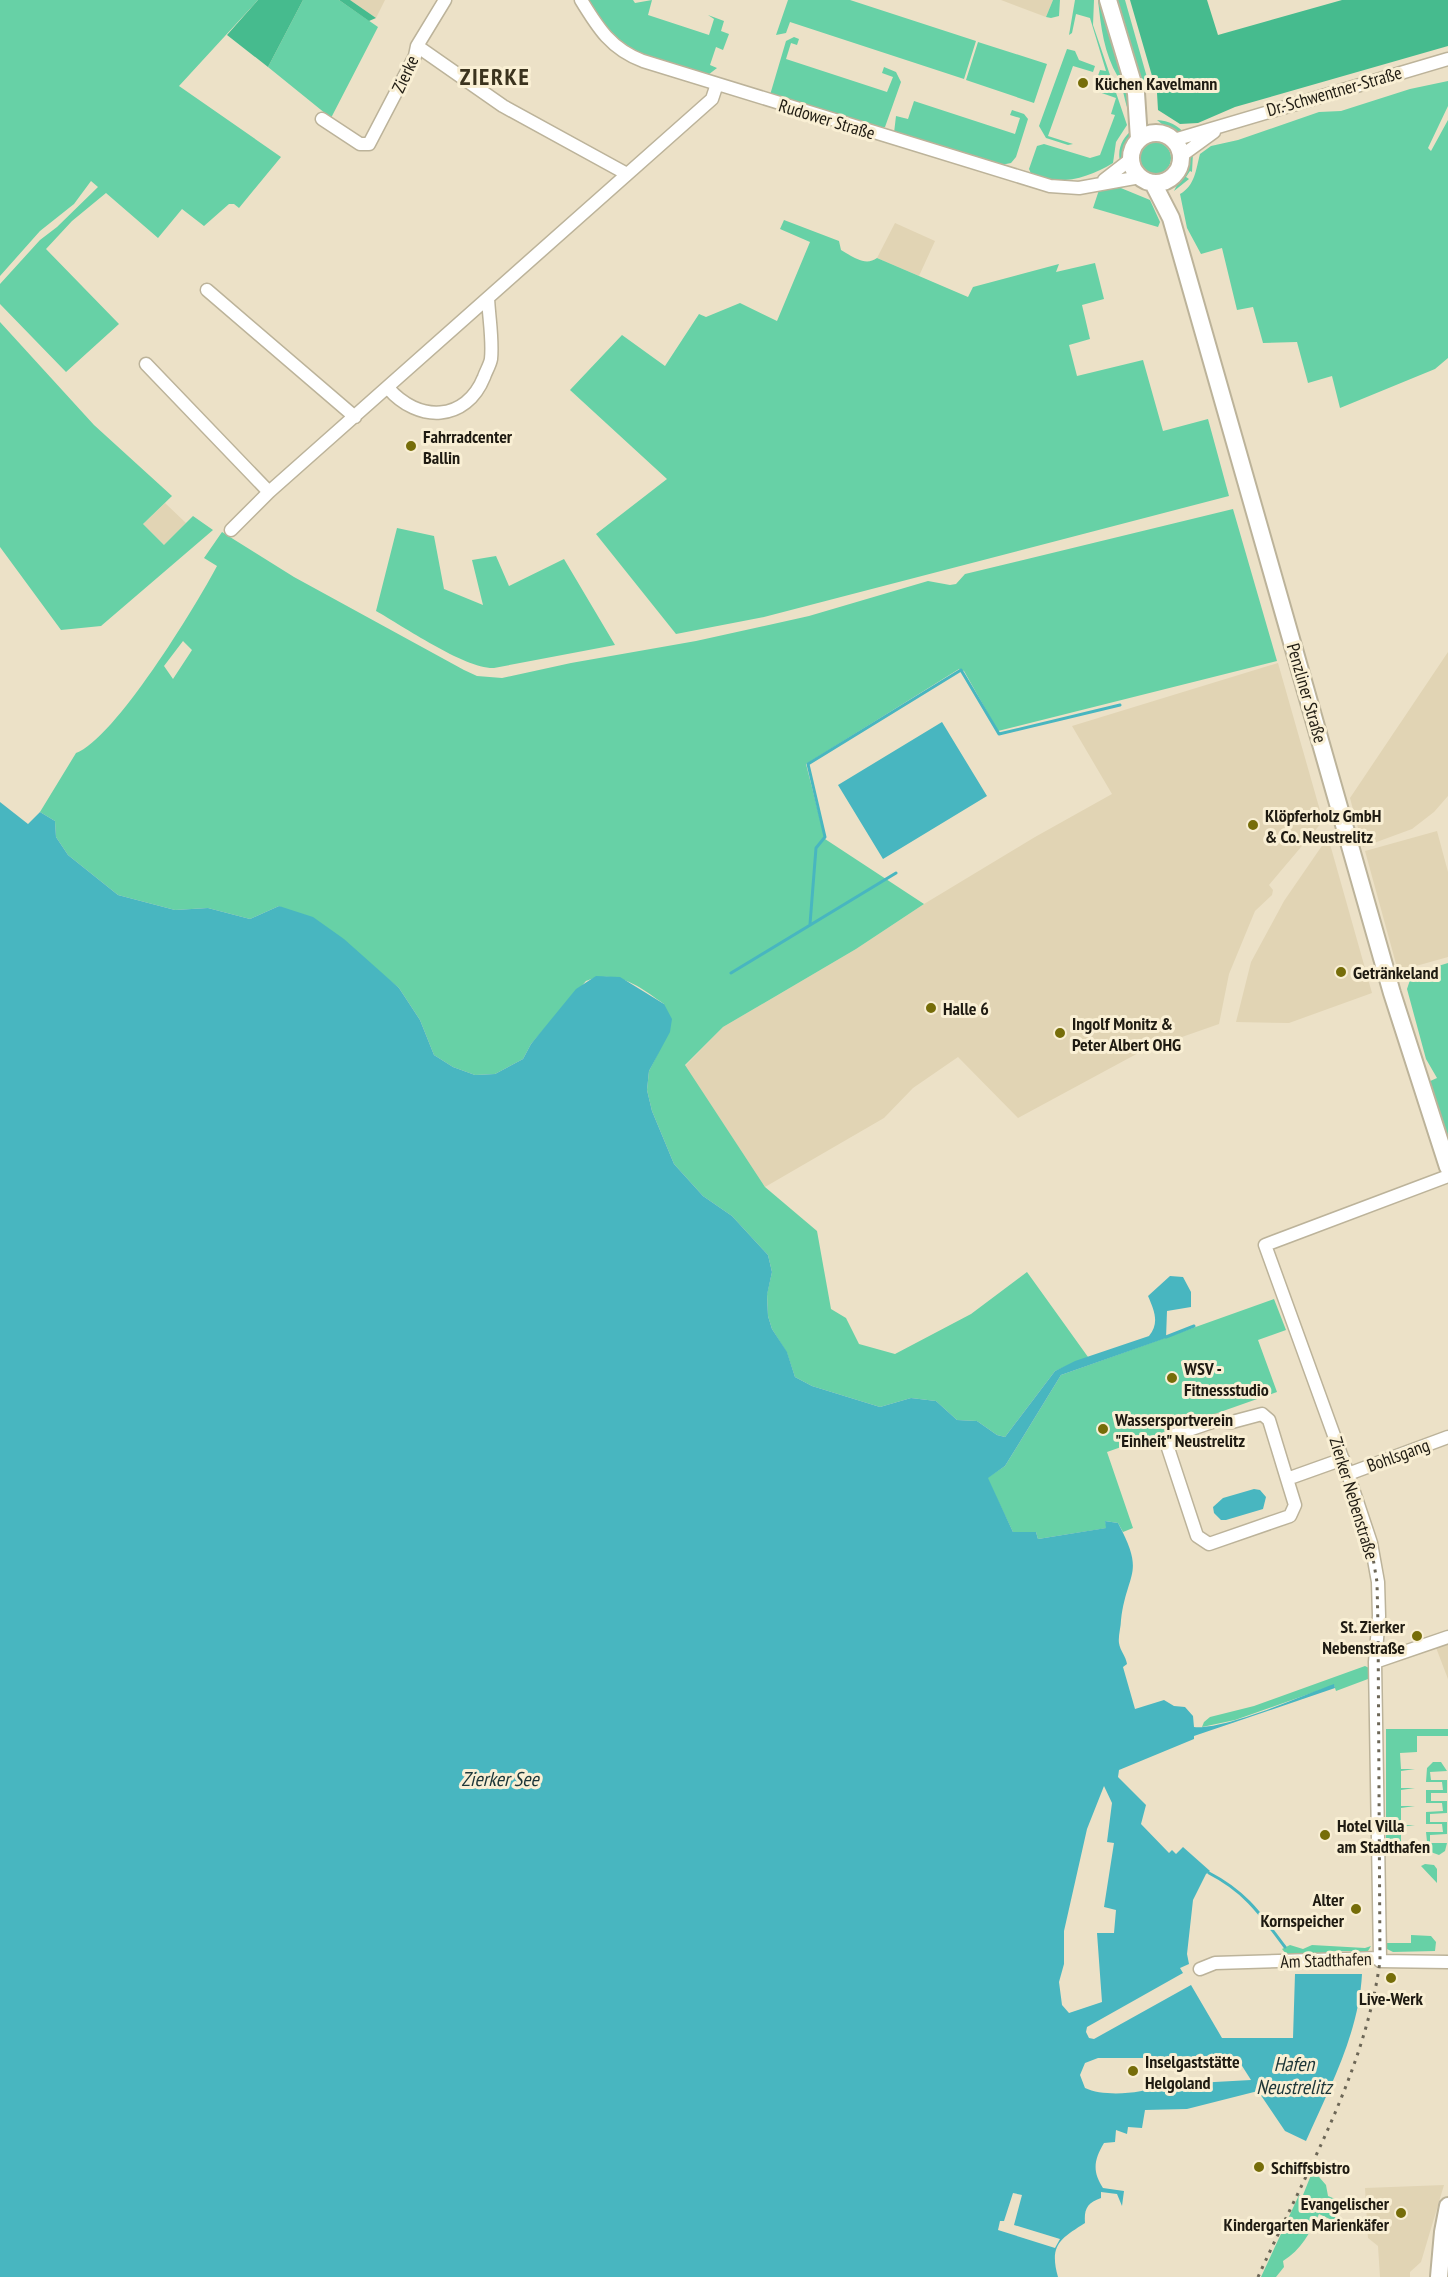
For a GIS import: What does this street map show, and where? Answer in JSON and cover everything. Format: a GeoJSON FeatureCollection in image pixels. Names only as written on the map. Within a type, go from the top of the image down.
{"type":"FeatureCollection","features":[{"type":"Feature","properties":{"kind":"main road"},"geometry":{"type":"LineString","coordinates":[[1108,0],[1136,93],[1139,139],[1132,150],[1131,159],[1147,180],[1172,177],[1178,169],[1181,156],[1136,93]]}},
{"type":"Feature","properties":{"kind":"main road"},"geometry":{"type":"LineString","coordinates":[[1139,139],[1167,136]]}},
{"type":"Feature","properties":{"kind":"main road","name":"Penzliner Straße"},"geometry":{"type":"LineString","coordinates":[[1172,177],[1172,218],[1395,1003],[1448,1167]]}},
{"type":"Feature","properties":{"kind":"main road","name":"Penzliner Straße"},"geometry":{"type":"LineString","coordinates":[[1147,180],[1172,218]]}},
{"type":"Feature","properties":{"kind":"main road"},"geometry":{"type":"LineString","coordinates":[[1439,2277],[1448,2206]]}},
{"type":"Feature","properties":{"kind":"main road"},"geometry":{"type":"LineString","coordinates":[[1443,2232],[1448,2272]]}},
{"type":"Feature","properties":{"kind":"street"},"geometry":{"type":"LineString","coordinates":[[417,46],[445,0]]}},
{"type":"Feature","properties":{"kind":"street","name":"Rudower Straße"},"geometry":{"type":"LineString","coordinates":[[581,0],[604,36],[621,51],[643,61],[1038,183],[1064,188],[1147,180]]}},
{"type":"Feature","properties":{"kind":"street","name":"Zierke"},"geometry":{"type":"LineString","coordinates":[[322,119],[360,144],[369,144],[415,56],[417,46],[503,106],[627,174]]}},
{"type":"Feature","properties":{"kind":"street","name":"Dr.-Schwentner-Straße"},"geometry":{"type":"LineString","coordinates":[[1167,136],[1222,126],[1244,117],[1448,59]]}},
{"type":"Feature","properties":{"kind":"street"},"geometry":{"type":"LineString","coordinates":[[231,530],[269,492],[712,99],[717,84]]}},
{"type":"Feature","properties":{"kind":"street","name":"Dr.-Schwentner-Straße"},"geometry":{"type":"LineString","coordinates":[[1181,156],[1222,126]]}},
{"type":"Feature","properties":{"kind":"street","name":"Rudower Straße"},"geometry":{"type":"LineString","coordinates":[[1099,183],[1131,159]]}},
{"type":"Feature","properties":{"kind":"street"},"geometry":{"type":"LineString","coordinates":[[207,290],[355,417]]}},
{"type":"Feature","properties":{"kind":"street"},"geometry":{"type":"LineString","coordinates":[[388,388],[404,404],[425,412],[442,413],[471,400],[479,389],[491,361],[488,298]]}},
{"type":"Feature","properties":{"kind":"street"},"geometry":{"type":"LineString","coordinates":[[146,364],[269,492]]}},
{"type":"Feature","properties":{"kind":"street","name":"Zierker Nebenstraße"},"geometry":{"type":"LineString","coordinates":[[1380,1958],[1375,1662],[1379,1616],[1378,1582],[1371,1543],[1343,1459],[1264,1245],[1448,1176]]}},
{"type":"Feature","properties":{"kind":"street"},"geometry":{"type":"LineString","coordinates":[[1262,1414],[1268,1418],[1287,1479],[1295,1505],[1290,1516],[1212,1544],[1205,1544],[1197,1536],[1167,1445],[1174,1436],[1215,1421],[1232,1422],[1262,1414]]}},
{"type":"Feature","properties":{"kind":"street","name":"Bohlsgang"},"geometry":{"type":"LineString","coordinates":[[1348,1474],[1448,1437]]}},
{"type":"Feature","properties":{"kind":"street"},"geometry":{"type":"LineString","coordinates":[[1287,1479],[1343,1459]]}},
{"type":"Feature","properties":{"kind":"street"},"geometry":{"type":"LineString","coordinates":[[1375,1662],[1448,1637]]}},
{"type":"Feature","properties":{"kind":"street","name":"Am Stadthafen"},"geometry":{"type":"LineString","coordinates":[[1200,1969],[1215,1963],[1380,1958],[1380,1961],[1448,1962]]}},
{"type":"Feature","properties":{"kind":"shaded area"},"geometry":{"type":"Polygon","coordinates":[[[350,0],[385,0],[376,18],[350,0]]]}},
{"type":"Feature","properties":{"kind":"shaded area"},"geometry":{"type":"Polygon","coordinates":[[[1001,0],[1053,0],[1046,17],[1001,0]]]}},
{"type":"Feature","properties":{"kind":"shaded area"},"geometry":{"type":"Polygon","coordinates":[[[895,223],[935,241],[919,276],[877,258],[895,223]]]}},
{"type":"Feature","properties":{"kind":"shaded area"},"geometry":{"type":"Polygon","coordinates":[[[165,503],[186,523],[165,546],[143,524],[165,503]]]}},
{"type":"Feature","properties":{"kind":"shaded area"},"geometry":{"type":"Polygon","coordinates":[[[1448,652],[1448,796],[1434,812],[1412,829],[1363,847],[1350,798],[1448,652]]]}},
{"type":"Feature","properties":{"kind":"shaded area"},"geometry":{"type":"Polygon","coordinates":[[[1278,663],[1323,821],[1269,885],[1273,890],[1272,895],[1255,911],[1229,974],[1219,1024],[1142,1051],[1018,1118],[958,1057],[913,1088],[884,1118],[765,1187],[685,1066],[723,1027],[856,949],[924,904],[1035,837],[1112,794],[1072,726],[1278,663]]]}},
{"type":"Feature","properties":{"kind":"shaded area"},"geometry":{"type":"Polygon","coordinates":[[[1437,831],[1448,872],[1448,957],[1398,971],[1365,851],[1437,831]]]}},
{"type":"Feature","properties":{"kind":"shaded area"},"geometry":{"type":"Polygon","coordinates":[[[1328,837],[1372,993],[1289,1023],[1236,1022],[1251,962],[1284,901],[1328,837]]]}},
{"type":"Feature","properties":{"kind":"shaded area"},"geometry":{"type":"Polygon","coordinates":[[[1448,1640],[1448,1679],[1435,1645],[1448,1640]]]}},
{"type":"Feature","properties":{"kind":"shaded area","name":"Evangelischer Kindergarten Marienkäfer"},"geometry":{"type":"Polygon","coordinates":[[[1444,2185],[1421,2262],[1410,2272],[1410,2277],[1380,2277],[1378,2246],[1368,2238],[1365,2188],[1444,2185]]]}},
{"type":"Feature","properties":{"kind":"green space"},"geometry":{"type":"Polygon","coordinates":[[[0,0],[258,0],[179,86],[281,157],[239,208],[234,204],[229,204],[204,226],[182,209],[158,238],[106,193],[72,221],[46,249],[119,324],[66,372],[0,304],[0,284],[40,240],[57,227],[98,187],[91,181],[74,204],[40,231],[0,276],[0,0]]]}},
{"type":"Feature","properties":{"kind":"green space"},"geometry":{"type":"Polygon","coordinates":[[[258,0],[303,0],[268,67],[227,35],[258,0]]]}},
{"type":"Feature","properties":{"kind":"green space"},"geometry":{"type":"Polygon","coordinates":[[[303,0],[339,0],[378,27],[331,118],[268,67],[303,0]]]}},
{"type":"Feature","properties":{"kind":"green space"},"geometry":{"type":"Polygon","coordinates":[[[339,0],[350,0],[376,18],[369,21],[339,0]]]}},
{"type":"Feature","properties":{"kind":"green space"},"geometry":{"type":"Polygon","coordinates":[[[588,0],[633,0],[635,3],[652,0],[648,15],[709,35],[714,19],[708,15],[724,21],[721,31],[729,34],[723,50],[716,47],[710,65],[717,68],[708,75],[639,52],[625,44],[613,33],[600,19],[588,0]]]}},
{"type":"Feature","properties":{"kind":"green space"},"geometry":{"type":"Polygon","coordinates":[[[788,0],[850,0],[976,41],[964,79],[790,22],[786,33],[776,35],[788,0]]]}},
{"type":"Feature","properties":{"kind":"green space"},"geometry":{"type":"Polygon","coordinates":[[[1053,0],[1060,0],[1059,16],[1046,17],[1053,0]]]}},
{"type":"Feature","properties":{"kind":"green space"},"geometry":{"type":"Polygon","coordinates":[[[1075,0],[1094,0],[1093,25],[1127,125],[1116,142],[1113,163],[1094,173],[1074,179],[1043,179],[1032,176],[1029,169],[1037,146],[1044,144],[1090,158],[1100,155],[1115,115],[1111,114],[1116,98],[1093,90],[1100,70],[1106,71],[1090,18],[1076,14],[1072,33],[1069,35],[1075,0]]]}},
{"type":"Feature","properties":{"kind":"green space"},"geometry":{"type":"Polygon","coordinates":[[[1098,0],[1100,0],[1136,116],[1130,114],[1128,110],[1120,81],[1106,49],[1098,0]]]}},
{"type":"Feature","properties":{"kind":"green space"},"geometry":{"type":"Polygon","coordinates":[[[1116,0],[1125,0],[1150,88],[1143,90],[1116,0]]]}},
{"type":"Feature","properties":{"kind":"green space"},"geometry":{"type":"Polygon","coordinates":[[[1130,0],[1207,0],[1218,35],[1342,0],[1448,0],[1448,46],[1235,107],[1198,123],[1180,124],[1158,110],[1157,93],[1130,0]]]}},
{"type":"Feature","properties":{"kind":"green space"},"geometry":{"type":"Polygon","coordinates":[[[794,37],[799,39],[797,45],[791,43],[786,59],[887,92],[893,77],[882,73],[884,67],[896,72],[901,82],[885,127],[770,95],[786,41],[794,37]]]}},
{"type":"Feature","properties":{"kind":"green space"},"geometry":{"type":"Polygon","coordinates":[[[978,42],[1047,64],[1034,103],[966,80],[978,42]]]}},
{"type":"Feature","properties":{"kind":"green space"},"geometry":{"type":"Polygon","coordinates":[[[1067,49],[1075,51],[1079,60],[1095,66],[1093,72],[1073,66],[1048,136],[1073,144],[1068,145],[1046,138],[1039,126],[1067,49]]]}},
{"type":"Feature","properties":{"kind":"green space"},"geometry":{"type":"Polygon","coordinates":[[[1448,81],[1448,106],[1428,148],[1431,151],[1448,120],[1448,358],[1435,369],[1340,408],[1332,376],[1308,383],[1297,342],[1263,343],[1253,307],[1237,310],[1222,248],[1201,254],[1187,228],[1180,194],[1192,182],[1200,154],[1211,146],[1238,140],[1319,112],[1341,111],[1410,89],[1448,81]]]}},
{"type":"Feature","properties":{"kind":"green space"},"geometry":{"type":"Polygon","coordinates":[[[914,101],[1015,134],[1020,118],[1010,115],[1012,110],[1024,114],[1028,119],[1016,157],[1011,163],[1001,165],[894,133],[896,116],[908,119],[914,101]]]}},
{"type":"Feature","properties":{"kind":"green space"},"geometry":{"type":"Polygon","coordinates":[[[1157,120],[1173,124],[1185,134],[1174,134],[1157,120]]]}},
{"type":"Feature","properties":{"kind":"green space"},"geometry":{"type":"Polygon","coordinates":[[[1133,129],[1135,137],[1121,165],[1119,154],[1121,145],[1133,129]]]}},
{"type":"Feature","properties":{"kind":"green space"},"geometry":{"type":"Polygon","coordinates":[[[1155,142],[1166,147],[1171,158],[1166,169],[1155,174],[1144,169],[1139,158],[1144,147],[1155,142]]]}},
{"type":"Feature","properties":{"kind":"green space"},"geometry":{"type":"Polygon","coordinates":[[[1193,153],[1192,172],[1190,171],[1186,177],[1189,179],[1174,191],[1193,153]]]}},
{"type":"Feature","properties":{"kind":"green space"},"geometry":{"type":"Polygon","coordinates":[[[1116,186],[1150,200],[1160,222],[1158,227],[1093,208],[1099,190],[1116,186]]]}},
{"type":"Feature","properties":{"kind":"green space"},"geometry":{"type":"Polygon","coordinates":[[[784,220],[839,241],[841,250],[859,260],[868,261],[877,258],[968,297],[973,287],[1059,264],[1056,272],[1095,263],[1104,299],[1082,305],[1090,339],[1069,345],[1077,376],[1143,360],[1163,431],[1208,419],[1229,496],[764,617],[676,634],[596,534],[667,479],[570,390],[622,335],[665,366],[699,314],[706,317],[740,303],[777,321],[810,242],[780,229],[784,220]]]}},
{"type":"Feature","properties":{"kind":"green space"},"geometry":{"type":"Polygon","coordinates":[[[0,322],[94,425],[172,496],[143,524],[164,545],[193,516],[213,530],[101,626],[61,630],[0,547],[0,322]]]}},
{"type":"Feature","properties":{"kind":"green space"},"geometry":{"type":"Polygon","coordinates":[[[1233,509],[1277,661],[998,731],[964,671],[959,669],[806,764],[825,839],[924,904],[856,949],[723,1027],[685,1065],[765,1187],[817,1231],[831,1309],[846,1318],[859,1344],[895,1354],[971,1314],[1027,1272],[1088,1357],[1055,1371],[1005,1437],[997,1435],[977,1421],[957,1420],[936,1401],[911,1398],[880,1407],[812,1386],[795,1377],[787,1353],[772,1329],[768,1316],[767,1294],[772,1272],[768,1255],[732,1216],[703,1196],[674,1164],[652,1111],[647,1090],[649,1071],[659,1051],[664,1004],[646,991],[618,978],[597,978],[586,981],[531,1044],[523,1059],[495,1074],[475,1075],[453,1067],[434,1055],[420,1020],[399,988],[377,970],[279,906],[250,919],[208,908],[175,910],[118,895],[68,855],[56,837],[55,821],[40,812],[76,753],[92,743],[111,724],[153,670],[217,566],[204,558],[222,532],[294,577],[464,670],[477,676],[502,678],[571,663],[696,641],[809,616],[928,581],[956,584],[965,574],[1233,509]],[[183,641],[164,666],[173,679],[192,650],[183,641]]]}},
{"type":"Feature","properties":{"kind":"green space"},"geometry":{"type":"Polygon","coordinates":[[[397,528],[434,536],[444,589],[483,605],[472,560],[496,556],[509,586],[564,559],[615,645],[494,668],[467,662],[434,646],[376,611],[397,528]]]}},
{"type":"Feature","properties":{"kind":"green space"},"geometry":{"type":"Polygon","coordinates":[[[1448,963],[1448,1141],[1428,1082],[1437,1078],[1426,1059],[1407,989],[1412,974],[1448,963]]]}},
{"type":"Feature","properties":{"kind":"green space","name":"Wassersportverein \"Einheit\" Neustrelitz"},"geometry":{"type":"Polygon","coordinates":[[[1274,1299],[1286,1330],[1258,1340],[1277,1392],[1107,1452],[1133,1528],[1123,1532],[1118,1523],[1105,1521],[1107,1528],[1038,1539],[1036,1532],[1013,1532],[987,1478],[1005,1466],[1061,1375],[1274,1299]]]}},
{"type":"Feature","properties":{"kind":"green space"},"geometry":{"type":"Polygon","coordinates":[[[1365,1666],[1369,1668],[1368,1679],[1336,1691],[1334,1685],[1235,1720],[1202,1727],[1210,1717],[1254,1706],[1365,1666]]]}},
{"type":"Feature","properties":{"kind":"green space"},"geometry":{"type":"Polygon","coordinates":[[[1386,1729],[1448,1729],[1448,1736],[1417,1736],[1417,1752],[1400,1753],[1401,1769],[1415,1769],[1401,1771],[1401,1788],[1415,1788],[1401,1790],[1401,1806],[1415,1806],[1401,1808],[1401,1825],[1415,1825],[1401,1827],[1401,1844],[1417,1844],[1416,1849],[1406,1855],[1391,1853],[1386,1847],[1386,1729]]]}},
{"type":"Feature","properties":{"kind":"green space"},"geometry":{"type":"Polygon","coordinates":[[[1433,1762],[1441,1762],[1447,1771],[1430,1772],[1431,1780],[1447,1780],[1447,1793],[1431,1793],[1431,1801],[1447,1801],[1447,1813],[1430,1814],[1430,1822],[1447,1822],[1447,1834],[1430,1835],[1430,1843],[1447,1843],[1445,1851],[1439,1855],[1428,1851],[1426,1832],[1443,1832],[1442,1824],[1426,1824],[1426,1812],[1443,1811],[1442,1803],[1426,1803],[1426,1790],[1443,1790],[1442,1782],[1426,1782],[1427,1768],[1433,1762]]]}},
{"type":"Feature","properties":{"kind":"green space"},"geometry":{"type":"Polygon","coordinates":[[[1434,1865],[1437,1869],[1437,1883],[1421,1866],[1434,1865]]]}},
{"type":"Feature","properties":{"kind":"green space"},"geometry":{"type":"Polygon","coordinates":[[[1411,1935],[1431,1936],[1436,1942],[1435,1951],[1393,1952],[1387,1949],[1385,1943],[1411,1943],[1411,1935]]]}},
{"type":"Feature","properties":{"kind":"green space"},"geometry":{"type":"Polygon","coordinates":[[[1290,1945],[1303,1949],[1312,1945],[1365,1948],[1371,1946],[1368,1951],[1360,1954],[1359,1951],[1332,1951],[1332,1956],[1288,1956],[1282,1949],[1290,1945]]]}},
{"type":"Feature","properties":{"kind":"green space"},"geometry":{"type":"Polygon","coordinates":[[[1313,2170],[1326,2185],[1328,2196],[1345,2203],[1334,2221],[1319,2214],[1295,2252],[1283,2261],[1284,2267],[1276,2277],[1261,2277],[1299,2195],[1303,2195],[1313,2170]]]}},
{"type":"Feature","properties":{"kind":"water"},"geometry":{"type":"Polygon","coordinates":[[[942,722],[987,796],[883,859],[838,785],[942,722]]]}},
{"type":"Feature","properties":{"kind":"water","name":"Zierker See"},"geometry":{"type":"Polygon","coordinates":[[[0,802],[28,824],[40,812],[55,821],[56,837],[68,855],[118,895],[175,910],[208,908],[250,919],[279,906],[313,917],[344,939],[399,988],[420,1020],[434,1055],[453,1067],[475,1075],[495,1074],[523,1059],[531,1044],[576,989],[596,976],[620,977],[664,1004],[672,1019],[670,1032],[649,1071],[647,1090],[652,1111],[674,1164],[703,1196],[732,1216],[768,1255],[772,1272],[767,1295],[768,1316],[772,1329],[787,1352],[795,1377],[812,1386],[880,1407],[911,1398],[936,1401],[957,1420],[977,1421],[997,1435],[1005,1437],[1055,1371],[1075,1361],[1149,1336],[1155,1321],[1148,1296],[1170,1276],[1183,1277],[1191,1292],[1191,1307],[1167,1311],[1166,1338],[1061,1375],[1005,1466],[988,1478],[1013,1532],[1036,1532],[1038,1539],[1106,1528],[1105,1521],[1118,1523],[1131,1553],[1133,1564],[1119,1640],[1127,1664],[1123,1667],[1135,1709],[1164,1700],[1174,1706],[1185,1707],[1193,1716],[1194,1727],[1208,1727],[1243,1718],[1334,1684],[1335,1688],[1194,1736],[1194,1739],[1119,1770],[1118,1777],[1146,1805],[1141,1824],[1169,1853],[1172,1850],[1176,1854],[1183,1847],[1210,1871],[1206,1874],[1193,1900],[1187,1954],[1189,1964],[1180,1968],[1183,1973],[1087,2027],[1086,2032],[1089,2038],[1094,2039],[1191,1985],[1222,2038],[1293,2038],[1295,1974],[1362,1974],[1355,2018],[1342,2060],[1306,2141],[1285,2131],[1258,2091],[1187,2109],[1145,2110],[1142,2128],[1128,2127],[1127,2134],[1116,2130],[1115,2142],[1104,2143],[1096,2160],[1097,2176],[1103,2188],[1124,2191],[1122,2206],[1117,2194],[1101,2192],[1101,2198],[1090,2204],[1086,2210],[1085,2223],[1063,2239],[1056,2250],[1058,2277],[0,2277],[0,802]],[[1104,1786],[1087,1829],[1064,1931],[1064,1964],[1059,1982],[1062,2005],[1069,2013],[1102,2002],[1097,1933],[1114,1933],[1116,1910],[1104,1907],[1114,1843],[1107,1842],[1112,1803],[1104,1786]],[[1098,2058],[1085,2063],[1080,2075],[1085,2088],[1102,2093],[1133,2092],[1160,2085],[1251,2080],[1237,2058],[1098,2058]]]}},
{"type":"Feature","properties":{"kind":"water"},"geometry":{"type":"Polygon","coordinates":[[[1254,1489],[1260,1490],[1266,1497],[1263,1509],[1226,1520],[1221,1520],[1214,1513],[1213,1507],[1223,1498],[1254,1489]]]}},
{"type":"Feature","properties":{"kind":"pier"},"geometry":{"type":"Polygon","coordinates":[[[1013,2193],[1022,2195],[1014,2225],[1060,2239],[1055,2248],[998,2230],[1000,2221],[1004,2221],[1013,2193]]]}},
{"type":"Feature","properties":{"kind":"waterway"},"geometry":{"type":"LineString","coordinates":[[810,924],[816,848],[825,837],[808,764],[961,670],[999,734],[1120,705]]}},
{"type":"Feature","properties":{"kind":"waterway"},"geometry":{"type":"LineString","coordinates":[[731,973],[896,873]]}},
{"type":"Feature","properties":{"kind":"waterway"},"geometry":{"type":"LineString","coordinates":[[1166,1337],[1194,1326]]}},
{"type":"Feature","properties":{"kind":"waterway"},"geometry":{"type":"LineString","coordinates":[[1209,1873],[1243,1896],[1285,1947]]}},
{"type":"Feature","properties":{"kind":"railway"},"geometry":{"type":"LineString","coordinates":[[1369,1534],[1377,1582],[1378,1627]]}},
{"type":"Feature","properties":{"kind":"railway"},"geometry":{"type":"LineString","coordinates":[[1258,2277],[1331,2123],[1347,2084],[1372,2003],[1380,1961],[1378,1619]]}},
{"type":"Feature","properties":{"kind":"place","name":"Küchen Kavelmann"},"geometry":{"type":"Point","coordinates":[1083,83]}},
{"type":"Feature","properties":{"kind":"place","name":"Fahrradcenter Ballin"},"geometry":{"type":"Point","coordinates":[411,446]}},
{"type":"Feature","properties":{"kind":"place","name":"Klöpferholz GmbH & Co. Neustrelitz"},"geometry":{"type":"Point","coordinates":[1253,825]}},
{"type":"Feature","properties":{"kind":"place","name":"Getränkeland"},"geometry":{"type":"Point","coordinates":[1341,972]}},
{"type":"Feature","properties":{"kind":"place","name":"Halle 6"},"geometry":{"type":"Point","coordinates":[931,1008]}},
{"type":"Feature","properties":{"kind":"place","name":"Ingolf Monitz & Peter Albert OHG"},"geometry":{"type":"Point","coordinates":[1060,1033]}},
{"type":"Feature","properties":{"kind":"place","name":"WSV - Fitnessstudio"},"geometry":{"type":"Point","coordinates":[1172,1378]}},
{"type":"Feature","properties":{"kind":"place","name":"Wassersportverein \"Einheit\" Neustrelitz"},"geometry":{"type":"Point","coordinates":[1103,1429]}},
{"type":"Feature","properties":{"kind":"place","name":"St. Zierker Nebenstraße"},"geometry":{"type":"Point","coordinates":[1417,1636]}},
{"type":"Feature","properties":{"kind":"place","name":"Hotel Villa am Stadthafen"},"geometry":{"type":"Point","coordinates":[1325,1835]}},
{"type":"Feature","properties":{"kind":"place","name":"Alter Kornspeicher"},"geometry":{"type":"Point","coordinates":[1356,1909]}},
{"type":"Feature","properties":{"kind":"place","name":"Live-Werk"},"geometry":{"type":"Point","coordinates":[1391,1978]}},
{"type":"Feature","properties":{"kind":"place","name":"Inselgaststätte Helgoland"},"geometry":{"type":"Point","coordinates":[1133,2071]}},
{"type":"Feature","properties":{"kind":"place","name":"Schiffsbistro"},"geometry":{"type":"Point","coordinates":[1259,2167]}},
{"type":"Feature","properties":{"kind":"place","name":"Evangelischer Kindergarten Marienkäfer"},"geometry":{"type":"Point","coordinates":[1401,2213]}},
{"type":"Feature","properties":{"kind":"district","name":"ZIERKE"},"geometry":{"type":"Point","coordinates":[495,76]}},
{"type":"Feature","properties":{"kind":"water label","name":"Hafen Neustrelitz"},"geometry":{"type":"Point","coordinates":[1294,2076]}}]}
